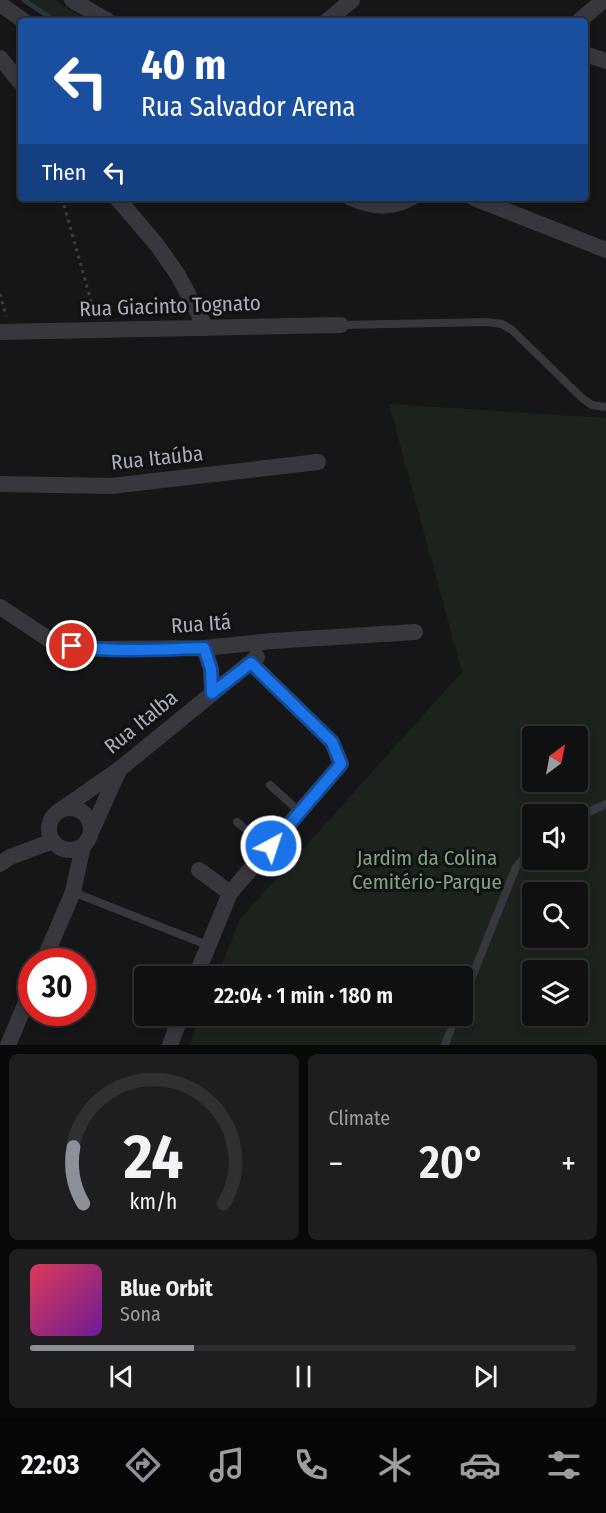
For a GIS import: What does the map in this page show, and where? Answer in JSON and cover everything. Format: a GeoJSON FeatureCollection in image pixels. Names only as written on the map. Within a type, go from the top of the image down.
{"type":"FeatureCollection","features":[{"type":"Feature","properties":{"kind":"street"},"geometry":{"type":"LineString","coordinates":[[331,18],[352,0]]}},
{"type":"Feature","properties":{"kind":"street"},"geometry":{"type":"LineString","coordinates":[[583,18],[604,0]]}},
{"type":"Feature","properties":{"kind":"street"},"geometry":{"type":"LineString","coordinates":[[83,3],[104,18]]}},
{"type":"Feature","properties":{"kind":"street"},"geometry":{"type":"LineString","coordinates":[[0,4],[20,18]]}},
{"type":"Feature","properties":{"kind":"street"},"geometry":{"type":"LineString","coordinates":[[588,55],[606,61]]}},
{"type":"Feature","properties":{"kind":"street"},"geometry":{"type":"LineString","coordinates":[[0,58],[18,79]]}},
{"type":"Feature","properties":{"kind":"street"},"geometry":{"type":"LineString","coordinates":[[120,201],[157,245],[178,275],[206,328]]}},
{"type":"Feature","properties":{"kind":"street"},"geometry":{"type":"LineString","coordinates":[[359,201],[397,206],[406,201]]}},
{"type":"Feature","properties":{"kind":"street"},"geometry":{"type":"LineString","coordinates":[[482,201],[606,250]]}},
{"type":"Feature","properties":{"kind":"street","name":"Rua Giacinto Tognato"},"geometry":{"type":"LineString","coordinates":[[6,332],[341,325]]}},
{"type":"Feature","properties":{"kind":"street","name":"Rua Itaúba"},"geometry":{"type":"LineString","coordinates":[[0,484],[120,486],[318,462]]}},
{"type":"Feature","properties":{"kind":"street","name":"Rua Itá"},"geometry":{"type":"LineString","coordinates":[[0,608],[56,644],[89,649],[204,648],[272,641],[415,632]]}},
{"type":"Feature","properties":{"kind":"street","name":"Rua Italba"},"geometry":{"type":"LineString","coordinates":[[5,861],[57,814],[121,768],[251,663],[272,641]]}},
{"type":"Feature","properties":{"kind":"street"},"geometry":{"type":"LineString","coordinates":[[204,648],[211,669],[212,693]]}},
{"type":"Feature","properties":{"kind":"street"},"geometry":{"type":"LineString","coordinates":[[200,966],[230,893],[341,764],[332,742],[251,663]]}},
{"type":"Feature","properties":{"kind":"street"},"geometry":{"type":"LineString","coordinates":[[49,948],[73,892],[83,846],[90,837],[121,768]]}},
{"type":"Feature","properties":{"kind":"street"},"geometry":{"type":"LineString","coordinates":[[83,846],[68,850],[61,848],[53,841],[50,834],[57,814],[69,808],[83,812],[92,830]]}},
{"type":"Feature","properties":{"kind":"street"},"geometry":{"type":"LineString","coordinates":[[5,861],[53,841]]}},
{"type":"Feature","properties":{"kind":"street"},"geometry":{"type":"LineString","coordinates":[[199,870],[230,893]]}},
{"type":"Feature","properties":{"kind":"street"},"geometry":{"type":"LineString","coordinates":[[8,1045],[18,1021]]}},
{"type":"Feature","properties":{"kind":"street"},"geometry":{"type":"LineString","coordinates":[[170,1045],[177,1026]]}},
{"type":"Feature","properties":{"kind":"lane"},"geometry":{"type":"LineString","coordinates":[[341,325],[487,322],[502,324],[512,330],[582,398],[592,405],[606,407]]}},
{"type":"Feature","properties":{"kind":"lane"},"geometry":{"type":"LineString","coordinates":[[270,785],[300,812]]}},
{"type":"Feature","properties":{"kind":"lane"},"geometry":{"type":"LineString","coordinates":[[588,812],[606,804]]}},
{"type":"Feature","properties":{"kind":"lane"},"geometry":{"type":"LineString","coordinates":[[237,822],[268,849]]}},
{"type":"Feature","properties":{"kind":"lane"},"geometry":{"type":"LineString","coordinates":[[473,974],[516,867],[522,860]]}},
{"type":"Feature","properties":{"kind":"lane"},"geometry":{"type":"LineString","coordinates":[[73,892],[207,945]]}},
{"type":"Feature","properties":{"kind":"lane"},"geometry":{"type":"LineString","coordinates":[[445,1045],[452,1026]]}},
{"type":"Feature","properties":{"kind":"path"},"geometry":{"type":"LineString","coordinates":[[63,201],[100,331]]}},
{"type":"Feature","properties":{"kind":"path"},"geometry":{"type":"LineString","coordinates":[[0,294],[6,332]]}},
{"type":"Feature","properties":{"kind":"green space"},"geometry":{"type":"Polygon","coordinates":[[[29,0],[56,0],[83,18],[54,18],[29,0]]]}},
{"type":"Feature","properties":{"kind":"green space","name":"Jardim da Colina Cemitério-Parque"},"geometry":{"type":"Polygon","coordinates":[[[389,404],[606,418],[606,1045],[189,1045],[197,1026],[473,1026],[473,966],[221,966],[240,919],[462,672],[389,404]]]}},
{"type":"Feature","properties":{"kind":"waterway"},"geometry":{"type":"LineString","coordinates":[[24,0],[51,18]]}},
{"type":"Feature","properties":{"kind":"route"},"geometry":{"type":"LineString","coordinates":[[72,646],[122,650],[204,648],[211,669],[212,693],[251,663],[332,742],[341,764],[271,846]]}}]}
